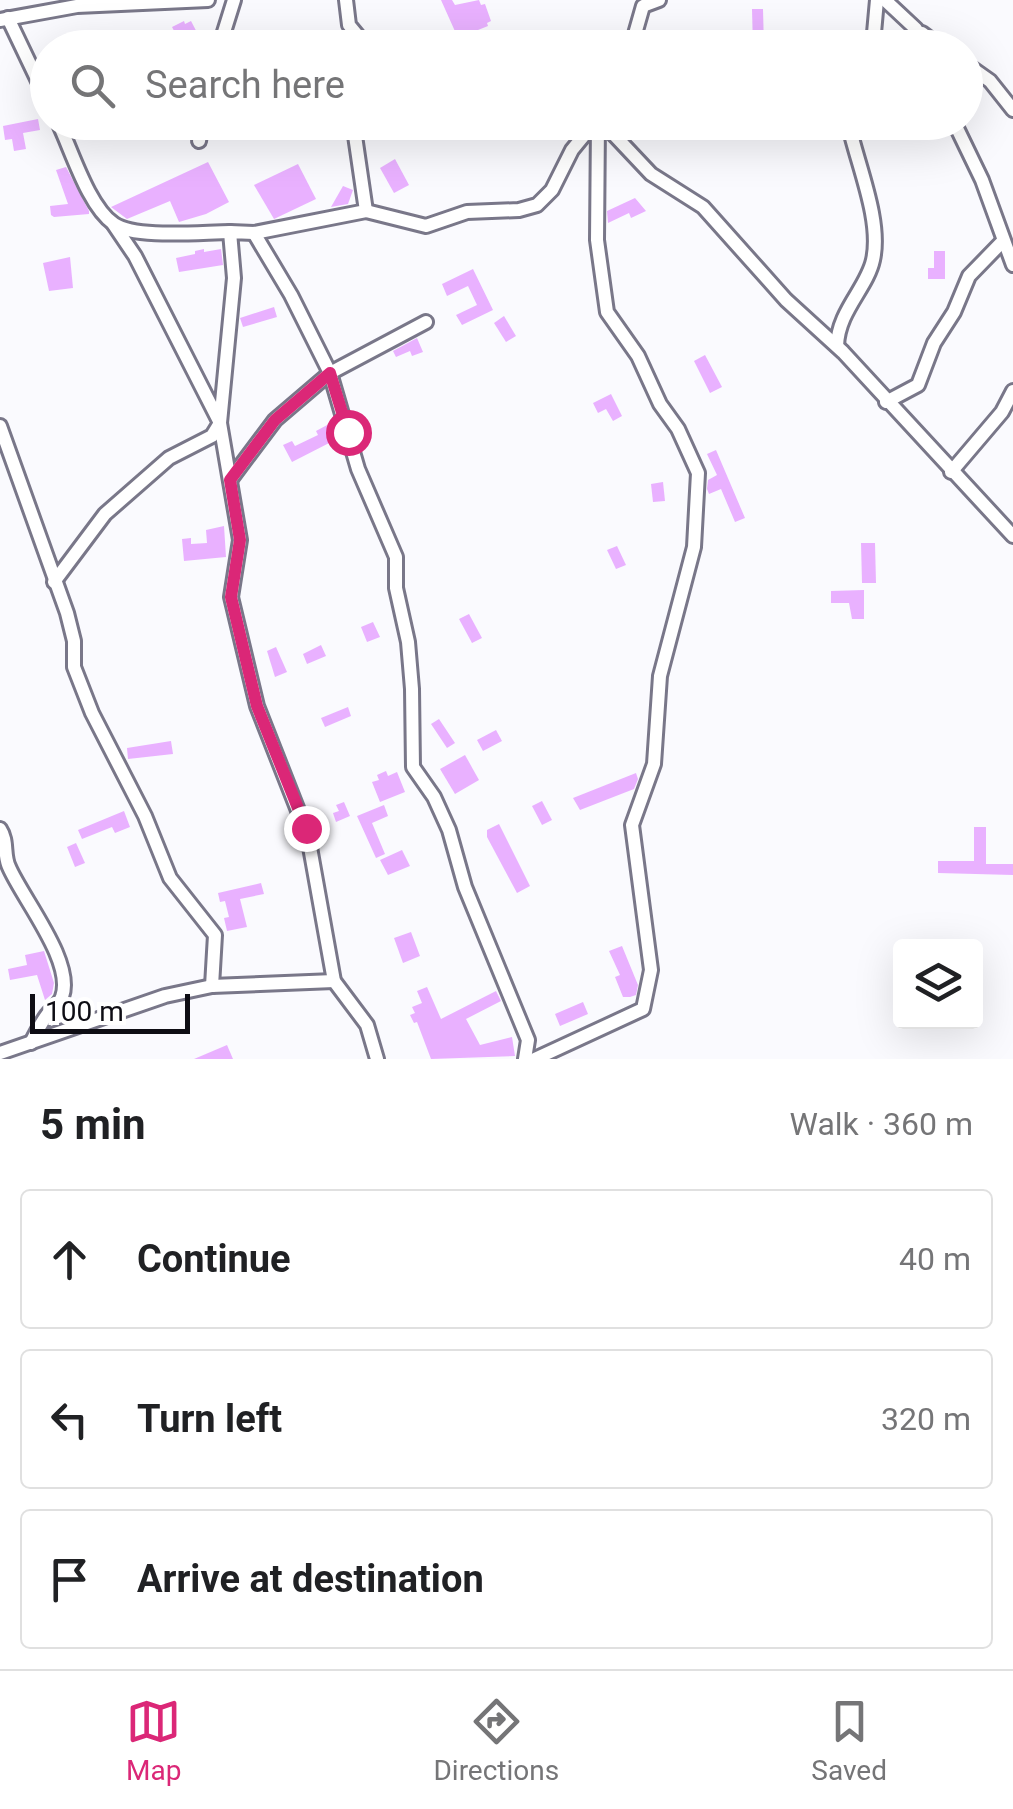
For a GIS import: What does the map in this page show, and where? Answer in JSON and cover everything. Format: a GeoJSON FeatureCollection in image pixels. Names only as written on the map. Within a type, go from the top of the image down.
{"type":"FeatureCollection","features":[{"type":"Feature","properties":{"kind":"street"},"geometry":{"type":"LineString","coordinates":[[30,68],[4,19],[77,6],[208,0]]}},
{"type":"Feature","properties":{"kind":"street"},"geometry":{"type":"LineString","coordinates":[[225,30],[234,0]]}},
{"type":"Feature","properties":{"kind":"street"},"geometry":{"type":"LineString","coordinates":[[346,0],[353,30]]}},
{"type":"Feature","properties":{"kind":"street"},"geometry":{"type":"LineString","coordinates":[[634,30],[637,3],[659,0]]}},
{"type":"Feature","properties":{"kind":"street"},"geometry":{"type":"LineString","coordinates":[[874,30],[881,0],[916,29]]}},
{"type":"Feature","properties":{"kind":"street"},"geometry":{"type":"LineString","coordinates":[[983,76],[1013,110]]}},
{"type":"Feature","properties":{"kind":"street"},"geometry":{"type":"LineString","coordinates":[[66,140],[91,196],[135,256],[220,424]]}},
{"type":"Feature","properties":{"kind":"street"},"geometry":{"type":"LineString","coordinates":[[356,140],[366,211]]}},
{"type":"Feature","properties":{"kind":"street"},"geometry":{"type":"LineString","coordinates":[[114,225],[140,232],[254,233],[366,211],[426,226],[467,212],[519,210],[537,205],[552,190],[581,140]]}},
{"type":"Feature","properties":{"kind":"street"},"geometry":{"type":"LineString","coordinates":[[535,1059],[642,1009],[650,970],[632,825],[654,764],[660,676],[694,547],[698,473],[638,356],[607,312],[596,240],[598,140]]}},
{"type":"Feature","properties":{"kind":"street"},"geometry":{"type":"LineString","coordinates":[[616,140],[651,174],[703,207],[786,300],[837,346],[1013,536]]}},
{"type":"Feature","properties":{"kind":"street"},"geometry":{"type":"LineString","coordinates":[[837,346],[837,332],[872,264],[876,230],[853,140]]}},
{"type":"Feature","properties":{"kind":"street"},"geometry":{"type":"LineString","coordinates":[[963,140],[1013,265]]}},
{"type":"Feature","properties":{"kind":"street"},"geometry":{"type":"LineString","coordinates":[[230,232],[234,278],[220,424],[240,540],[231,597],[257,706],[308,836],[334,981],[367,1025],[378,1059]]}},
{"type":"Feature","properties":{"kind":"street"},"geometry":{"type":"LineString","coordinates":[[254,233],[330,373],[358,470],[396,557],[396,588],[408,642],[412,689],[413,767],[434,797],[449,830],[465,887],[528,1040],[525,1059]]}},
{"type":"Feature","properties":{"kind":"street"},"geometry":{"type":"LineString","coordinates":[[886,402],[918,385],[934,343],[954,312],[969,276],[1003,241]]}},
{"type":"Feature","properties":{"kind":"street"},"geometry":{"type":"LineString","coordinates":[[230,480],[275,420],[330,373],[426,322]]}},
{"type":"Feature","properties":{"kind":"street"},"geometry":{"type":"LineString","coordinates":[[951,472],[1002,412],[1013,391]]}},
{"type":"Feature","properties":{"kind":"street"},"geometry":{"type":"LineString","coordinates":[[54,582],[105,514],[169,458],[212,436],[220,424]]}},
{"type":"Feature","properties":{"kind":"street"},"geometry":{"type":"LineString","coordinates":[[0,426],[68,613],[74,668],[92,713],[145,816],[170,878],[214,935],[212,986]]}},
{"type":"Feature","properties":{"kind":"street"},"geometry":{"type":"LineString","coordinates":[[0,830],[5,837],[7,864],[59,959],[63,982],[62,997],[31,1042]]}},
{"type":"Feature","properties":{"kind":"street"},"geometry":{"type":"LineString","coordinates":[[0,1053],[165,996],[212,986],[334,981]]}},
{"type":"Feature","properties":{"kind":"street"},"geometry":{"type":"LineString","coordinates":[[0,1053],[14,1059]]}},
{"type":"Feature","properties":{"kind":"building"},"geometry":{"type":"Polygon","coordinates":[[[441,0],[452,0],[455,5],[479,0],[481,5],[485,4],[491,21],[488,26],[454,30],[441,0]]]}},
{"type":"Feature","properties":{"kind":"building"},"geometry":{"type":"Polygon","coordinates":[[[752,9],[763,9],[764,30],[753,30],[752,9]]]}},
{"type":"Feature","properties":{"kind":"building"},"geometry":{"type":"Polygon","coordinates":[[[191,21],[196,30],[174,30],[172,27],[191,21]]]}},
{"type":"Feature","properties":{"kind":"building"},"geometry":{"type":"Polygon","coordinates":[[[30,121],[30,132],[23,133],[26,149],[14,151],[12,139],[5,140],[3,126],[30,121]]]}},
{"type":"Feature","properties":{"kind":"building"},"geometry":{"type":"Polygon","coordinates":[[[395,159],[409,185],[394,193],[380,168],[395,159]]]}},
{"type":"Feature","properties":{"kind":"building"},"geometry":{"type":"Polygon","coordinates":[[[208,162],[229,202],[206,214],[179,222],[170,201],[127,219],[111,207],[208,162]]]}},
{"type":"Feature","properties":{"kind":"building"},"geometry":{"type":"Polygon","coordinates":[[[298,164],[316,199],[274,219],[254,185],[298,164]]]}},
{"type":"Feature","properties":{"kind":"building"},"geometry":{"type":"Polygon","coordinates":[[[66,167],[89,214],[51,215],[50,206],[68,204],[56,170],[66,167]]]}},
{"type":"Feature","properties":{"kind":"building"},"geometry":{"type":"Polygon","coordinates":[[[343,186],[353,190],[348,204],[331,207],[343,186]]]}},
{"type":"Feature","properties":{"kind":"building"},"geometry":{"type":"Polygon","coordinates":[[[635,198],[646,211],[631,218],[629,213],[608,223],[607,211],[635,198]]]}},
{"type":"Feature","properties":{"kind":"building"},"geometry":{"type":"Polygon","coordinates":[[[204,249],[221,249],[223,265],[179,272],[176,258],[204,249]]]}},
{"type":"Feature","properties":{"kind":"building"},"geometry":{"type":"Polygon","coordinates":[[[934,251],[945,251],[945,279],[928,279],[928,268],[934,268],[934,251]]]}},
{"type":"Feature","properties":{"kind":"building"},"geometry":{"type":"Polygon","coordinates":[[[70,257],[73,288],[49,291],[43,263],[70,257]]]}},
{"type":"Feature","properties":{"kind":"building"},"geometry":{"type":"Polygon","coordinates":[[[473,269],[493,310],[462,325],[456,315],[477,305],[468,286],[447,296],[442,284],[473,269]]]}},
{"type":"Feature","properties":{"kind":"building"},"geometry":{"type":"Polygon","coordinates":[[[274,307],[277,317],[243,327],[240,318],[274,307]]]}},
{"type":"Feature","properties":{"kind":"building"},"geometry":{"type":"Polygon","coordinates":[[[504,316],[516,336],[506,342],[494,323],[504,316]]]}},
{"type":"Feature","properties":{"kind":"building"},"geometry":{"type":"Polygon","coordinates":[[[417,338],[423,352],[412,356],[410,351],[396,357],[393,351],[417,338]]]}},
{"type":"Feature","properties":{"kind":"building"},"geometry":{"type":"Polygon","coordinates":[[[705,355],[722,387],[710,393],[694,361],[705,355]]]}},
{"type":"Feature","properties":{"kind":"building"},"geometry":{"type":"Polygon","coordinates":[[[611,394],[622,416],[613,421],[606,409],[598,413],[593,403],[611,394]]]}},
{"type":"Feature","properties":{"kind":"building"},"geometry":{"type":"Polygon","coordinates":[[[329,424],[337,439],[292,462],[283,445],[292,441],[295,446],[318,435],[316,431],[329,424]]]}},
{"type":"Feature","properties":{"kind":"building"},"geometry":{"type":"Polygon","coordinates":[[[716,450],[745,518],[735,522],[721,489],[709,494],[707,489],[708,480],[717,475],[707,454],[716,450]]]}},
{"type":"Feature","properties":{"kind":"building"},"geometry":{"type":"Polygon","coordinates":[[[663,482],[665,501],[653,502],[651,484],[663,482]]]}},
{"type":"Feature","properties":{"kind":"building"},"geometry":{"type":"Polygon","coordinates":[[[224,526],[226,557],[184,561],[182,539],[191,538],[191,544],[207,543],[206,530],[224,526]]]}},
{"type":"Feature","properties":{"kind":"building"},"geometry":{"type":"Polygon","coordinates":[[[861,543],[875,543],[876,583],[862,583],[861,543]]]}},
{"type":"Feature","properties":{"kind":"building"},"geometry":{"type":"Polygon","coordinates":[[[617,546],[626,565],[616,569],[607,550],[617,546]]]}},
{"type":"Feature","properties":{"kind":"building"},"geometry":{"type":"Polygon","coordinates":[[[864,590],[864,619],[852,619],[849,603],[831,603],[831,591],[864,590]]]}},
{"type":"Feature","properties":{"kind":"building"},"geometry":{"type":"Polygon","coordinates":[[[469,614],[482,638],[472,643],[459,619],[469,614]]]}},
{"type":"Feature","properties":{"kind":"building"},"geometry":{"type":"Polygon","coordinates":[[[373,622],[380,637],[367,642],[361,627],[373,622]]]}},
{"type":"Feature","properties":{"kind":"building"},"geometry":{"type":"Polygon","coordinates":[[[321,645],[326,656],[307,664],[303,654],[321,645]]]}},
{"type":"Feature","properties":{"kind":"building"},"geometry":{"type":"Polygon","coordinates":[[[276,647],[287,672],[275,677],[267,651],[276,647]]]}},
{"type":"Feature","properties":{"kind":"building"},"geometry":{"type":"Polygon","coordinates":[[[348,707],[351,716],[325,727],[321,718],[348,707]]]}},
{"type":"Feature","properties":{"kind":"building"},"geometry":{"type":"Polygon","coordinates":[[[439,719],[455,743],[447,748],[431,724],[439,719]]]}},
{"type":"Feature","properties":{"kind":"building"},"geometry":{"type":"Polygon","coordinates":[[[496,730],[502,741],[483,751],[477,740],[496,730]]]}},
{"type":"Feature","properties":{"kind":"building"},"geometry":{"type":"Polygon","coordinates":[[[171,741],[173,754],[128,759],[127,748],[171,741]]]}},
{"type":"Feature","properties":{"kind":"building"},"geometry":{"type":"Polygon","coordinates":[[[465,755],[479,780],[455,794],[440,769],[465,755]]]}},
{"type":"Feature","properties":{"kind":"building"},"geometry":{"type":"Polygon","coordinates":[[[386,771],[388,776],[397,772],[405,792],[380,802],[372,782],[386,771]]]}},
{"type":"Feature","properties":{"kind":"building"},"geometry":{"type":"Polygon","coordinates":[[[636,773],[634,789],[580,810],[573,798],[636,773]]]}},
{"type":"Feature","properties":{"kind":"building"},"geometry":{"type":"Polygon","coordinates":[[[542,801],[552,820],[542,825],[532,806],[542,801]]]}},
{"type":"Feature","properties":{"kind":"building"},"geometry":{"type":"Polygon","coordinates":[[[344,802],[350,816],[336,822],[336,805],[344,802]]]}},
{"type":"Feature","properties":{"kind":"building"},"geometry":{"type":"Polygon","coordinates":[[[384,805],[388,816],[372,823],[385,854],[376,858],[357,816],[384,805]]]}},
{"type":"Feature","properties":{"kind":"building"},"geometry":{"type":"Polygon","coordinates":[[[124,811],[130,827],[115,833],[112,827],[82,839],[78,830],[124,811]]]}},
{"type":"Feature","properties":{"kind":"building"},"geometry":{"type":"Polygon","coordinates":[[[499,824],[530,886],[517,893],[487,837],[487,830],[499,824]]]}},
{"type":"Feature","properties":{"kind":"building"},"geometry":{"type":"Polygon","coordinates":[[[974,827],[986,827],[986,864],[1013,864],[1013,875],[938,873],[938,861],[974,861],[974,827]]]}},
{"type":"Feature","properties":{"kind":"building"},"geometry":{"type":"Polygon","coordinates":[[[76,843],[85,863],[75,867],[67,847],[76,843]]]}},
{"type":"Feature","properties":{"kind":"building"},"geometry":{"type":"Polygon","coordinates":[[[402,850],[410,866],[388,875],[380,860],[402,850]]]}},
{"type":"Feature","properties":{"kind":"building"},"geometry":{"type":"Polygon","coordinates":[[[261,883],[264,894],[240,899],[247,927],[227,931],[224,918],[229,917],[225,901],[220,902],[218,893],[261,883]]]}},
{"type":"Feature","properties":{"kind":"building"},"geometry":{"type":"Polygon","coordinates":[[[411,932],[420,956],[403,963],[394,938],[411,932]]]}},
{"type":"Feature","properties":{"kind":"building"},"geometry":{"type":"Polygon","coordinates":[[[622,946],[638,985],[636,995],[630,997],[623,997],[615,977],[620,975],[609,951],[622,946]]]}},
{"type":"Feature","properties":{"kind":"building"},"geometry":{"type":"Polygon","coordinates":[[[44,951],[54,983],[52,994],[45,1000],[37,975],[10,980],[8,969],[27,965],[25,955],[44,951]]]}},
{"type":"Feature","properties":{"kind":"building"},"geometry":{"type":"Polygon","coordinates":[[[427,987],[441,1019],[496,991],[501,1001],[466,1019],[480,1045],[512,1037],[515,1056],[431,1059],[417,1022],[410,1015],[415,1013],[412,1007],[422,1003],[417,991],[427,987]]]}},
{"type":"Feature","properties":{"kind":"building"},"geometry":{"type":"Polygon","coordinates":[[[583,1002],[588,1014],[560,1026],[555,1014],[583,1002]]]}},
{"type":"Feature","properties":{"kind":"building"},"geometry":{"type":"Polygon","coordinates":[[[227,1045],[233,1059],[194,1059],[227,1045]]]}},
{"type":"Feature","properties":{"kind":"route"},"geometry":{"type":"LineString","coordinates":[[306,828],[257,706],[231,597],[240,540],[230,480],[275,420],[330,373],[348,432]]}}]}
